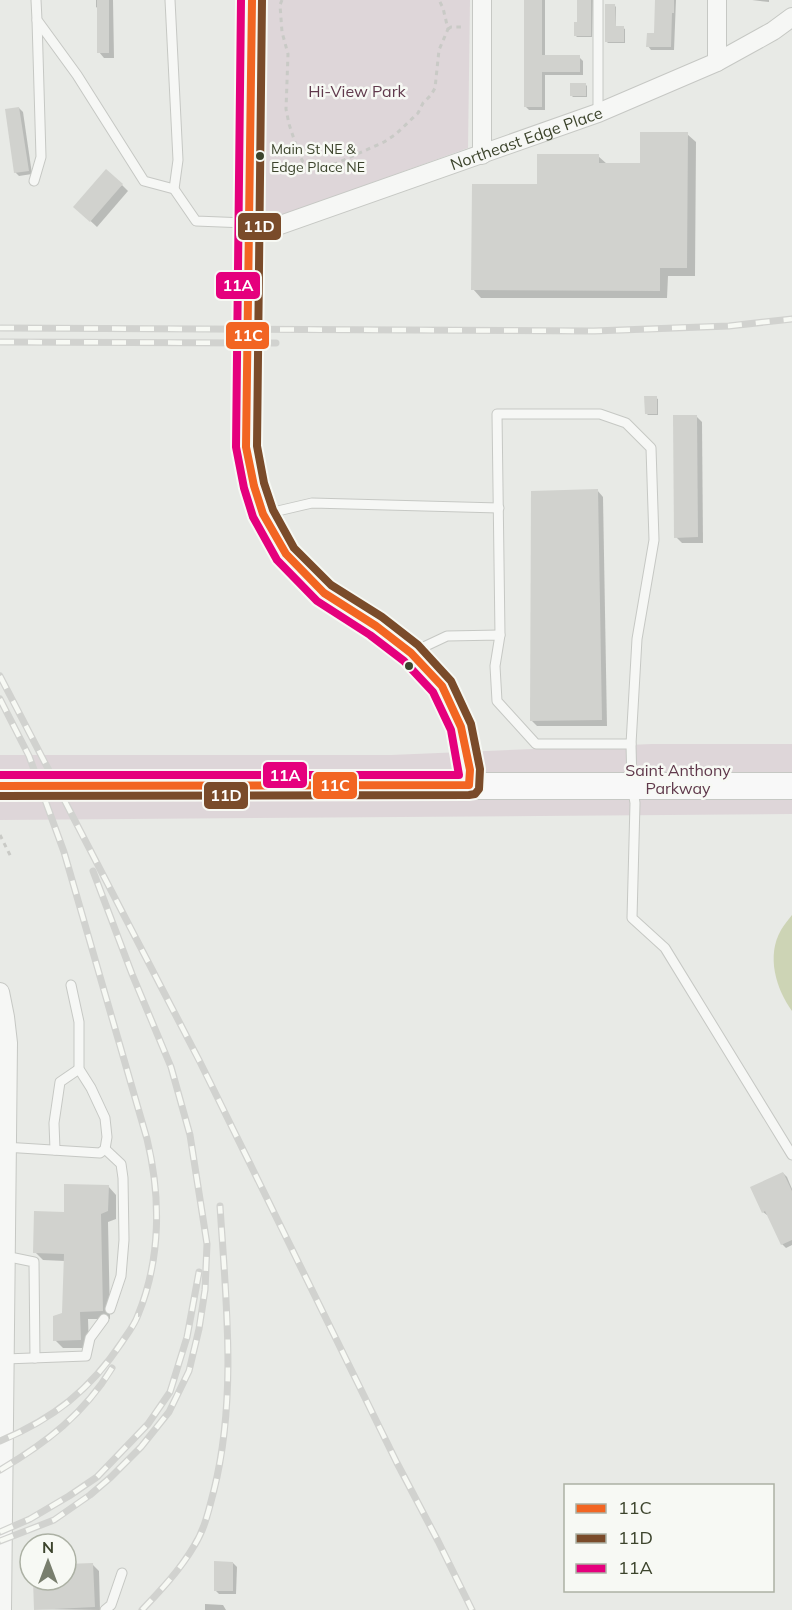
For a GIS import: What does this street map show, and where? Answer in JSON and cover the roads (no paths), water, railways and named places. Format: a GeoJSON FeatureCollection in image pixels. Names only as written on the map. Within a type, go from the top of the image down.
{"type":"FeatureCollection","features":[{"type":"Feature","properties":{"kind":"street"},"geometry":{"type":"LineString","coordinates":[[252,0],[246,447],[254,486],[263,514],[286,554],[324,593],[376,626],[411,653],[442,686],[461,727],[470,770],[469,786]]}},
{"type":"Feature","properties":{"kind":"street"},"geometry":{"type":"LineString","coordinates":[[482,0],[482,155]]}},
{"type":"Feature","properties":{"kind":"street"},"geometry":{"type":"LineString","coordinates":[[717,0],[717,62]]}},
{"type":"Feature","properties":{"kind":"street","name":"Northeast Edge Place"},"geometry":{"type":"LineString","coordinates":[[249,230],[482,155],[598,113],[717,62],[773,31],[792,16]]}},
{"type":"Feature","properties":{"kind":"street"},"geometry":{"type":"LineString","coordinates":[[0,786],[792,786]]}},
{"type":"Feature","properties":{"kind":"street"},"geometry":{"type":"LineString","coordinates":[[0,992],[8,1043],[4,1121],[5,1359],[2,1416],[2,1610]]}},
{"type":"Feature","properties":{"kind":"lane"},"geometry":{"type":"LineString","coordinates":[[34,181],[41,157],[36,0]]}},
{"type":"Feature","properties":{"kind":"lane"},"geometry":{"type":"LineString","coordinates":[[170,0],[178,160],[174,189]]}},
{"type":"Feature","properties":{"kind":"lane"},"geometry":{"type":"LineString","coordinates":[[598,0],[598,113]]}},
{"type":"Feature","properties":{"kind":"lane"},"geometry":{"type":"LineString","coordinates":[[37,20],[76,75],[144,181],[174,189],[196,220],[249,230]]}},
{"type":"Feature","properties":{"kind":"lane"},"geometry":{"type":"LineString","coordinates":[[631,744],[536,744],[497,701],[495,666],[500,635],[497,414],[600,414],[626,423],[651,448],[654,540],[637,639],[631,744],[635,803],[632,918],[665,948],[792,1155]]}},
{"type":"Feature","properties":{"kind":"lane"},"geometry":{"type":"LineString","coordinates":[[263,514],[312,503],[499,508]]}},
{"type":"Feature","properties":{"kind":"lane"},"geometry":{"type":"LineString","coordinates":[[411,653],[447,636],[500,635]]}},
{"type":"Feature","properties":{"kind":"lane"},"geometry":{"type":"LineString","coordinates":[[4,1148],[100,1153],[105,1149],[107,1137],[105,1118],[79,1069],[79,1022],[71,985]]}},
{"type":"Feature","properties":{"kind":"lane"},"geometry":{"type":"LineString","coordinates":[[55,1150],[54,1123],[60,1082],[79,1069]]}},
{"type":"Feature","properties":{"kind":"lane"},"geometry":{"type":"LineString","coordinates":[[105,1149],[121,1164],[123,1178],[122,1267],[110,1309]]}},
{"type":"Feature","properties":{"kind":"lane"},"geometry":{"type":"LineString","coordinates":[[3,1256],[34,1262],[35,1358]]}},
{"type":"Feature","properties":{"kind":"lane"},"geometry":{"type":"LineString","coordinates":[[5,1359],[86,1356],[90,1338],[104,1319]]}},
{"type":"Feature","properties":{"kind":"lane"},"geometry":{"type":"LineString","coordinates":[[105,1610],[111,1605],[122,1573]]}},
{"type":"Feature","properties":{"kind":"railway"},"geometry":{"type":"LineString","coordinates":[[0,328],[594,331],[729,326],[792,319]]}},
{"type":"Feature","properties":{"kind":"railway"},"geometry":{"type":"LineString","coordinates":[[0,342],[276,343]]}},
{"type":"Feature","properties":{"kind":"railway"},"geometry":{"type":"LineString","coordinates":[[0,676],[200,1062],[397,1463],[472,1610]]}},
{"type":"Feature","properties":{"kind":"railway"},"geometry":{"type":"LineString","coordinates":[[0,699],[29,756],[64,852],[147,1139],[152,1161],[156,1205],[155,1250],[151,1272],[146,1294],[129,1332],[97,1375],[69,1401],[37,1423],[0,1441]]}},
{"type":"Feature","properties":{"kind":"railway"},"geometry":{"type":"LineString","coordinates":[[0,1541],[54,1520],[90,1495],[141,1447],[169,1412],[189,1371],[205,1290],[207,1244],[190,1135],[171,1067],[132,974],[93,871]]}},
{"type":"Feature","properties":{"kind":"railway"},"geometry":{"type":"LineString","coordinates":[[142,1610],[176,1572],[198,1539],[208,1512],[221,1455],[228,1384],[228,1349],[220,1206]]}},
{"type":"Feature","properties":{"kind":"railway"},"geometry":{"type":"LineString","coordinates":[[0,1532],[30,1519],[97,1477],[148,1424],[170,1392],[187,1337],[199,1272]]}},
{"type":"Feature","properties":{"kind":"railway"},"geometry":{"type":"LineString","coordinates":[[0,1470],[63,1426],[89,1400],[112,1368]]}},
{"type":"Feature","properties":{"kind":"place","name":"Main St NE & Edge Place NE"},"geometry":{"type":"Point","coordinates":[260,156]}},
{"type":"Feature","properties":{"kind":"park label","name":"Hi-View Park"},"geometry":{"type":"Point","coordinates":[357,91]}},
{"type":"Feature","properties":{"kind":"park label","name":"Saint Anthony Parkway"},"geometry":{"type":"Point","coordinates":[678,779]}}]}
